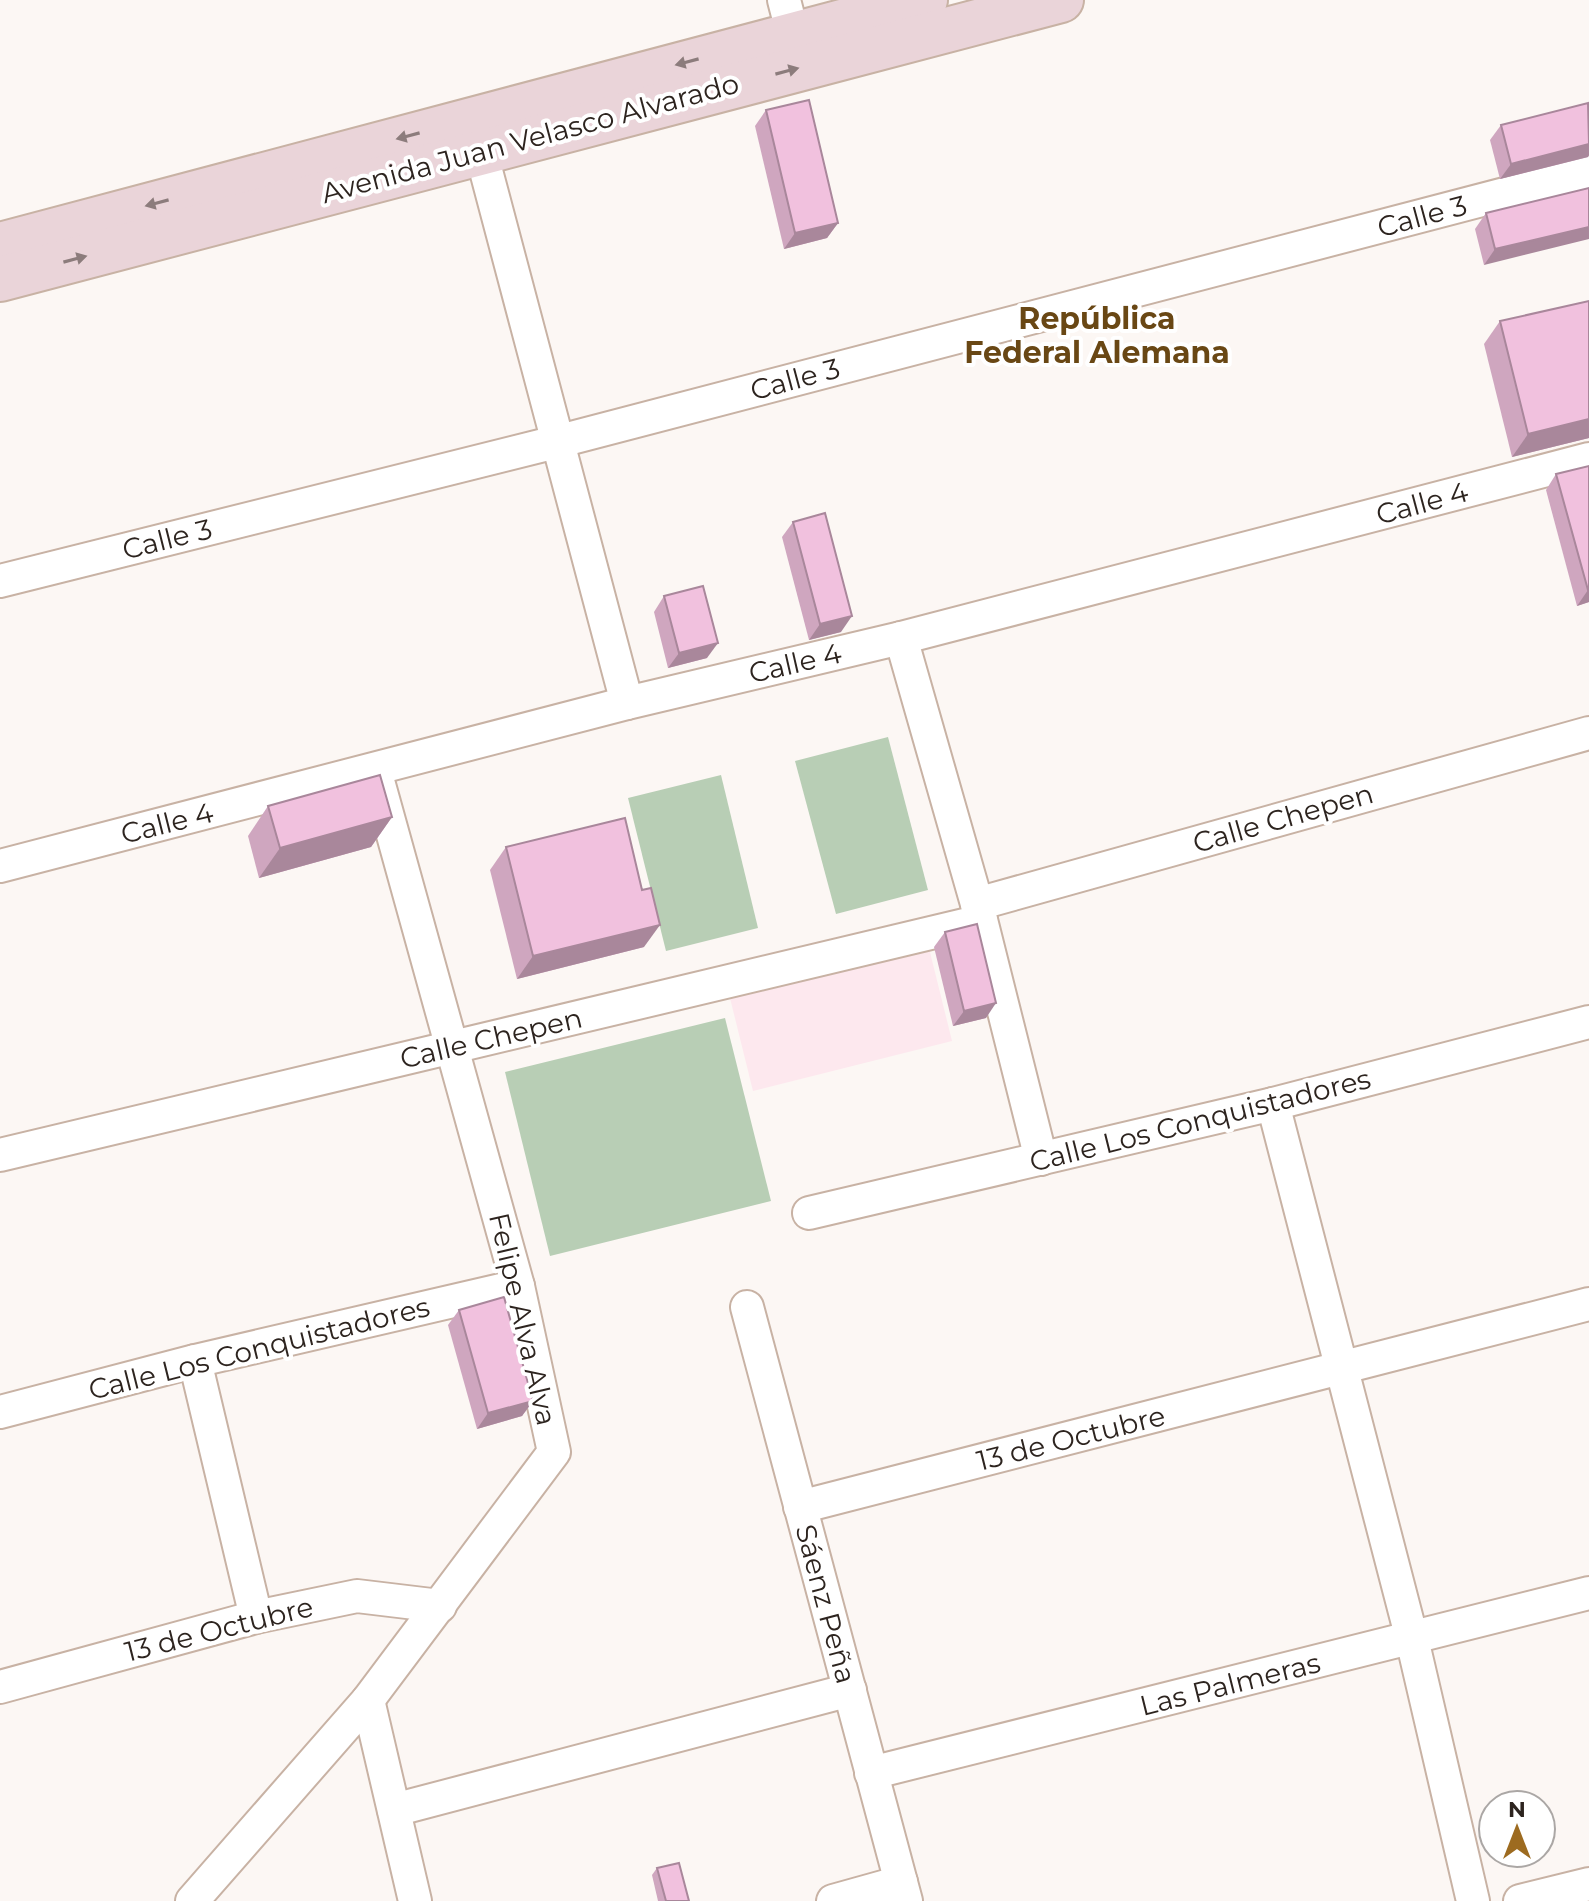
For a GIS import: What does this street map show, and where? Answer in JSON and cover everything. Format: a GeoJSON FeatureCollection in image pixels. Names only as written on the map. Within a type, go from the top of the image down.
{"type":"FeatureCollection","features":[{"type":"Feature","properties":{"kind":"street","name":"Avenida Juan Velasco Alvarado"},"geometry":{"type":"LineString","coordinates":[[0,279],[477,134],[788,17],[925,0]]}},
{"type":"Feature","properties":{"kind":"street","name":"Avenida Juan Velasco Alvarado"},"geometry":{"type":"LineString","coordinates":[[0,245],[1061,0]]}},
{"type":"Feature","properties":{"kind":"street"},"geometry":{"type":"LineString","coordinates":[[477,134],[627,703]]}},
{"type":"Feature","properties":{"kind":"street","name":"Calle 3"},"geometry":{"type":"LineString","coordinates":[[0,581],[556,442],[1589,172]]}},
{"type":"Feature","properties":{"kind":"street","name":"Calle 4"},"geometry":{"type":"LineString","coordinates":[[0,866],[627,703],[901,638],[1589,459]]}},
{"type":"Feature","properties":{"kind":"street"},"geometry":{"type":"LineString","coordinates":[[901,638],[979,912],[1041,1159]]}},
{"type":"Feature","properties":{"kind":"street","name":"Calle Chepen"},"geometry":{"type":"LineString","coordinates":[[0,1155],[453,1048],[979,912],[1589,733]]}},
{"type":"Feature","properties":{"kind":"street","name":"Felipe Alva Alva"},"geometry":{"type":"LineString","coordinates":[[192,1901],[368,1700],[554,1452],[518,1286],[375,770]]}},
{"type":"Feature","properties":{"kind":"street","name":"Calle Los Conquistadores"},"geometry":{"type":"LineString","coordinates":[[809,1213],[1273,1104],[1589,1022]]}},
{"type":"Feature","properties":{"kind":"street"},"geometry":{"type":"LineString","coordinates":[[1273,1104],[1412,1639],[1473,1901]]}},
{"type":"Feature","properties":{"kind":"street","name":"Calle Los Conquistadores"},"geometry":{"type":"LineString","coordinates":[[0,1412],[195,1361],[518,1286]]}},
{"type":"Feature","properties":{"kind":"street","name":"13 de Octubre"},"geometry":{"type":"LineString","coordinates":[[800,1507],[1589,1304]]}},
{"type":"Feature","properties":{"kind":"street","name":"Sáenz Peña"},"geometry":{"type":"LineString","coordinates":[[747,1307],[903,1892]]}},
{"type":"Feature","properties":{"kind":"street"},"geometry":{"type":"LineString","coordinates":[[195,1361],[256,1617]]}},
{"type":"Feature","properties":{"kind":"street","name":"Las Palmeras"},"geometry":{"type":"LineString","coordinates":[[871,1773],[1589,1593]]}},
{"type":"Feature","properties":{"kind":"street","name":"13 de Octubre"},"geometry":{"type":"LineString","coordinates":[[0,1687],[256,1617],[357,1596],[440,1606]]}},
{"type":"Feature","properties":{"kind":"street"},"geometry":{"type":"LineString","coordinates":[[394,1810],[850,1690]]}},
{"type":"Feature","properties":{"kind":"street"},"geometry":{"type":"LineString","coordinates":[[368,1700],[415,1901]]}},
{"type":"Feature","properties":{"kind":"street"},"geometry":{"type":"LineString","coordinates":[[1520,1901],[1589,1884]]}},
{"type":"Feature","properties":{"kind":"street"},"geometry":{"type":"LineString","coordinates":[[833,1901],[903,1892]]}},
{"type":"Feature","properties":{"kind":"shaded area"},"geometry":{"type":"Polygon","coordinates":[[[928,944],[952,1041],[753,1091],[729,994],[928,944]]]}},
{"type":"Feature","properties":{"kind":"green space"},"geometry":{"type":"Polygon","coordinates":[[[888,737],[928,890],[836,914],[795,761],[888,737]]]}},
{"type":"Feature","properties":{"kind":"green space"},"geometry":{"type":"Polygon","coordinates":[[[721,775],[758,928],[666,951],[628,798],[721,775]]]}},
{"type":"Feature","properties":{"kind":"green space"},"geometry":{"type":"Polygon","coordinates":[[[725,1018],[771,1201],[550,1256],[505,1072],[725,1018]]]}},
{"type":"Feature","properties":{"kind":"building"},"geometry":{"type":"Polygon","coordinates":[[[809,100],[838,223],[795,233],[766,110],[809,100]]]}},
{"type":"Feature","properties":{"kind":"building"},"geometry":{"type":"Polygon","coordinates":[[[1588,103],[1589,144],[1511,164],[1501,125],[1588,103]]]}},
{"type":"Feature","properties":{"kind":"building"},"geometry":{"type":"Polygon","coordinates":[[[1589,188],[1589,227],[1495,249],[1486,213],[1589,188]]]}},
{"type":"Feature","properties":{"kind":"building"},"geometry":{"type":"Polygon","coordinates":[[[1589,301],[1589,419],[1528,434],[1500,321],[1589,301]]]}},
{"type":"Feature","properties":{"kind":"building"},"geometry":{"type":"Polygon","coordinates":[[[1589,466],[1589,590],[1588,590],[1556,474],[1589,466]]]}},
{"type":"Feature","properties":{"kind":"building"},"geometry":{"type":"Polygon","coordinates":[[[825,513],[852,616],[820,624],[793,522],[825,513]]]}},
{"type":"Feature","properties":{"kind":"building"},"geometry":{"type":"Polygon","coordinates":[[[703,586],[718,643],[679,653],[664,596],[703,586]]]}},
{"type":"Feature","properties":{"kind":"building"},"geometry":{"type":"Polygon","coordinates":[[[380,775],[392,817],[280,848],[268,806],[380,775]]]}},
{"type":"Feature","properties":{"kind":"building"},"geometry":{"type":"Polygon","coordinates":[[[625,818],[642,890],[651,888],[660,925],[533,956],[506,847],[625,818]]]}},
{"type":"Feature","properties":{"kind":"building"},"geometry":{"type":"Polygon","coordinates":[[[977,924],[996,1003],[964,1011],[945,932],[977,924]]]}},
{"type":"Feature","properties":{"kind":"building"},"geometry":{"type":"Polygon","coordinates":[[[504,1297],[533,1401],[488,1413],[459,1310],[504,1297]]]}},
{"type":"Feature","properties":{"kind":"building"},"geometry":{"type":"Polygon","coordinates":[[[679,1863],[689,1901],[666,1901],[657,1868],[679,1863]]]}},
{"type":"Feature","properties":{"kind":"district","name":"República Federal Alemana"},"geometry":{"type":"Point","coordinates":[1097,335]}}]}
